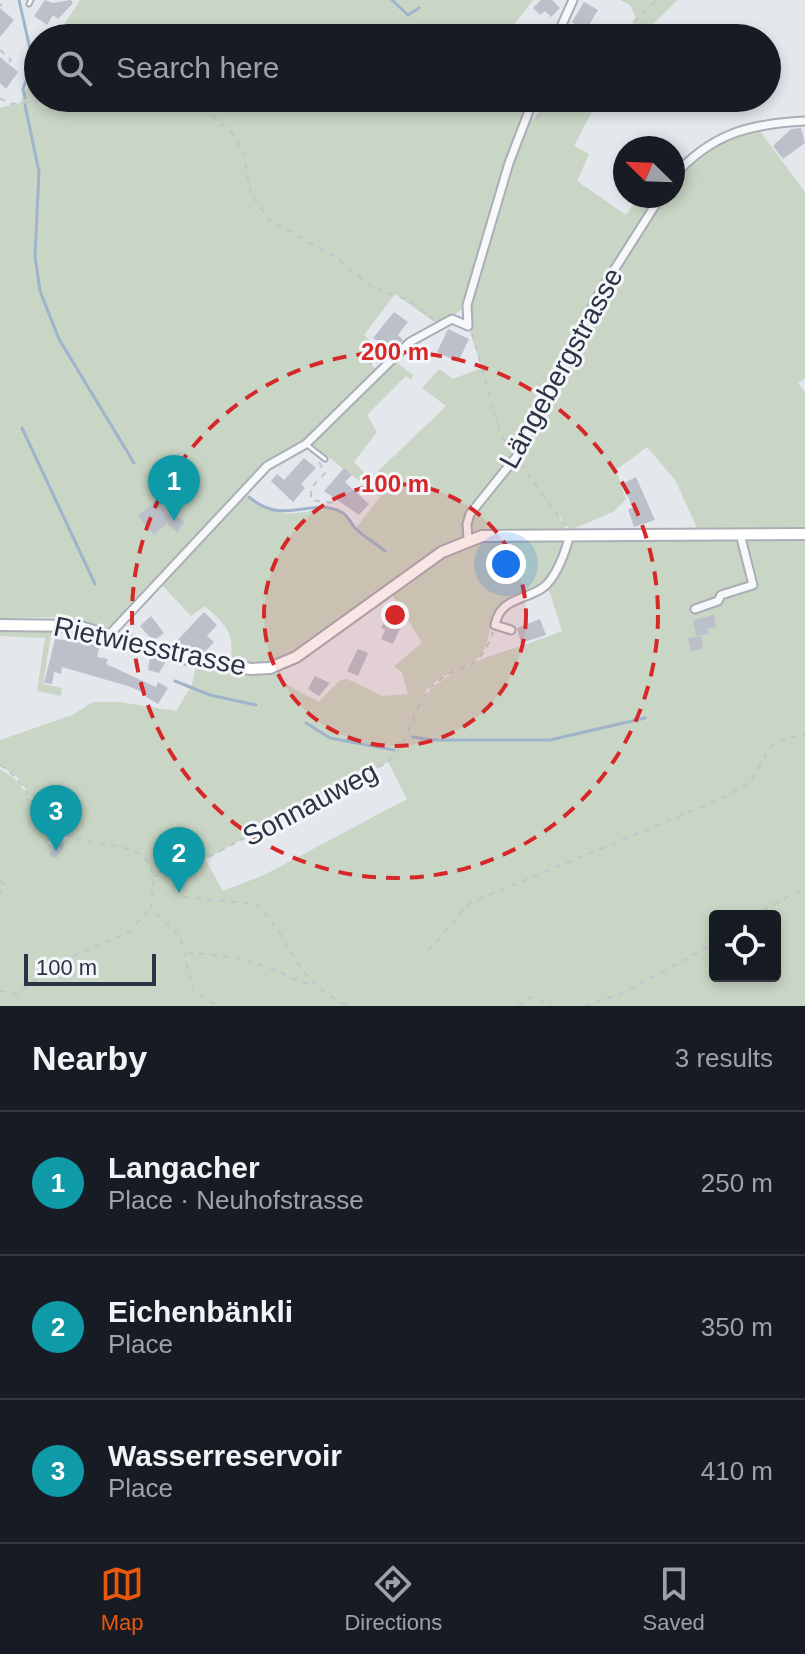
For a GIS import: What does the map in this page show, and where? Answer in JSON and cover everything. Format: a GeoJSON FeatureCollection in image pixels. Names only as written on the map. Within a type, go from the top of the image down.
{"type":"FeatureCollection","features":[{"type":"Feature","properties":{"kind":"main road","name":"Rietwiesstrasse"},"geometry":{"type":"LineString","coordinates":[[0,625],[64,624],[110,634],[183,658],[251,669],[270,668],[296,657],[432,558],[468,539],[507,533],[805,534]]}},
{"type":"Feature","properties":{"kind":"street"},"geometry":{"type":"LineString","coordinates":[[562,24],[573,0]]}},
{"type":"Feature","properties":{"kind":"street"},"geometry":{"type":"LineString","coordinates":[[452,319],[468,326],[467,305],[529,112]]}},
{"type":"Feature","properties":{"kind":"street"},"geometry":{"type":"LineString","coordinates":[[685,165],[703,147],[719,137],[756,126],[805,121]]}},
{"type":"Feature","properties":{"kind":"street","name":"Längebergstrasse"},"geometry":{"type":"LineString","coordinates":[[468,539],[470,514],[516,457],[597,297],[653,208]]}},
{"type":"Feature","properties":{"kind":"street"},"geometry":{"type":"LineString","coordinates":[[110,634],[267,466],[306,444],[410,342],[452,319],[467,305]]}},
{"type":"Feature","properties":{"kind":"street"},"geometry":{"type":"LineString","coordinates":[[511,630],[495,625],[497,614],[505,604],[547,584],[570,534]]}},
{"type":"Feature","properties":{"kind":"street"},"geometry":{"type":"LineString","coordinates":[[695,609],[718,601],[721,595],[753,585],[740,534]]}},
{"type":"Feature","properties":{"kind":"lane"},"geometry":{"type":"LineString","coordinates":[[306,444],[325,459]]}},
{"type":"Feature","properties":{"kind":"path"},"geometry":{"type":"LineString","coordinates":[[631,24],[657,0]]}},
{"type":"Feature","properties":{"kind":"path"},"geometry":{"type":"LineString","coordinates":[[0,50],[11,60],[8,63]]}},
{"type":"Feature","properties":{"kind":"path"},"geometry":{"type":"LineString","coordinates":[[0,98],[10,104],[24,103]]}},
{"type":"Feature","properties":{"kind":"path"},"geometry":{"type":"LineString","coordinates":[[209,112],[235,137],[244,156],[251,194],[268,219],[335,257],[372,287],[408,300],[439,325]]}},
{"type":"Feature","properties":{"kind":"path"},"geometry":{"type":"LineString","coordinates":[[523,129],[539,112]]}},
{"type":"Feature","properties":{"kind":"path"},"geometry":{"type":"LineString","coordinates":[[468,326],[501,435],[570,534]]}},
{"type":"Feature","properties":{"kind":"path"},"geometry":{"type":"LineString","coordinates":[[316,457],[325,473],[311,488],[311,500],[334,503]]}},
{"type":"Feature","properties":{"kind":"path","name":"Sonnauweg"},"geometry":{"type":"LineString","coordinates":[[153,875],[173,875],[388,762],[399,753],[428,692],[441,679],[480,660],[495,625]]}},
{"type":"Feature","properties":{"kind":"path"},"geometry":{"type":"LineString","coordinates":[[428,951],[470,903],[723,798],[749,782],[765,750],[781,739],[805,734]]}},
{"type":"Feature","properties":{"kind":"path"},"geometry":{"type":"LineString","coordinates":[[0,765],[17,777],[53,827],[95,845],[139,851],[153,875],[151,908],[129,932],[62,961],[17,994],[0,991]]}},
{"type":"Feature","properties":{"kind":"path"},"geometry":{"type":"LineString","coordinates":[[173,875],[183,897],[255,904],[314,985]]}},
{"type":"Feature","properties":{"kind":"path"},"geometry":{"type":"LineString","coordinates":[[0,881],[5,885],[0,893]]}},
{"type":"Feature","properties":{"kind":"path"},"geometry":{"type":"LineString","coordinates":[[763,910],[805,888]]}},
{"type":"Feature","properties":{"kind":"path"},"geometry":{"type":"LineString","coordinates":[[151,908],[180,936],[193,990],[217,1006]]}},
{"type":"Feature","properties":{"kind":"path"},"geometry":{"type":"LineString","coordinates":[[584,1006],[625,992],[709,946]]}},
{"type":"Feature","properties":{"kind":"path"},"geometry":{"type":"LineString","coordinates":[[186,953],[231,957],[266,966],[293,981],[314,985],[348,1006]]}},
{"type":"Feature","properties":{"kind":"path"},"geometry":{"type":"LineString","coordinates":[[518,1006],[531,997],[553,1006]]}},
{"type":"Feature","properties":{"kind":"green space"},"geometry":{"type":"Polygon","coordinates":[[[80,0],[533,0],[514,24],[64,24],[80,0]]]}},
{"type":"Feature","properties":{"kind":"green space"},"geometry":{"type":"Polygon","coordinates":[[[620,0],[678,0],[653,24],[632,24],[637,20],[630,5],[620,0]]]}},
{"type":"Feature","properties":{"kind":"green space"},"geometry":{"type":"Polygon","coordinates":[[[24,94],[24,112],[529,112],[524,128],[539,112],[592,112],[574,146],[589,154],[577,181],[626,215],[631,208],[685,208],[685,165],[703,147],[756,126],[805,192],[805,378],[798,383],[805,392],[805,534],[700,534],[675,480],[647,447],[616,470],[626,499],[613,512],[570,530],[554,508],[567,530],[473,534],[468,526],[468,539],[278,665],[284,683],[319,702],[339,681],[347,679],[382,696],[408,694],[402,672],[394,666],[422,643],[393,596],[445,558],[488,541],[563,540],[565,544],[545,583],[500,605],[486,647],[467,665],[562,631],[548,587],[574,537],[805,537],[805,1006],[0,1006],[0,769],[15,779],[41,812],[17,777],[0,765],[0,740],[72,715],[93,702],[119,702],[176,711],[192,685],[197,661],[230,666],[232,646],[225,626],[205,606],[191,616],[160,583],[110,634],[64,624],[65,617],[13,618],[0,623],[0,108],[20,103],[24,94]],[[395,294],[364,335],[374,344],[363,357],[380,373],[394,360],[413,375],[411,380],[406,376],[367,415],[377,432],[354,462],[370,479],[446,406],[422,388],[439,369],[453,379],[482,368],[468,326],[467,306],[439,325],[395,294]],[[309,442],[267,466],[243,493],[260,506],[286,514],[329,509],[345,514],[356,528],[380,497],[309,442]],[[466,665],[431,685],[421,701],[434,687],[466,665]],[[388,762],[205,859],[223,891],[264,875],[407,799],[388,762]],[[56,829],[48,843],[53,847],[49,855],[56,859],[64,844],[61,842],[71,837],[56,829]]]}},
{"type":"Feature","properties":{"kind":"green space"},"geometry":{"type":"Polygon","coordinates":[[[53,623],[43,684],[62,688],[61,696],[37,691],[45,638],[0,636],[0,625],[53,623]]]}},
{"type":"Feature","properties":{"kind":"building"},"geometry":{"type":"Polygon","coordinates":[[[45,0],[53,3],[71,0],[73,3],[58,19],[53,15],[48,24],[34,16],[45,0]]]}},
{"type":"Feature","properties":{"kind":"building"},"geometry":{"type":"Polygon","coordinates":[[[541,0],[552,0],[560,8],[551,17],[545,11],[540,15],[533,8],[541,0]]]}},
{"type":"Feature","properties":{"kind":"building"},"geometry":{"type":"Polygon","coordinates":[[[584,2],[598,10],[590,24],[572,22],[584,2]]]}},
{"type":"Feature","properties":{"kind":"building"},"geometry":{"type":"Polygon","coordinates":[[[0,8],[14,20],[0,37],[0,8]]]}},
{"type":"Feature","properties":{"kind":"building"},"geometry":{"type":"Polygon","coordinates":[[[0,57],[18,72],[6,89],[0,83],[0,57]]]}},
{"type":"Feature","properties":{"kind":"building"},"geometry":{"type":"Polygon","coordinates":[[[801,128],[805,143],[783,159],[773,146],[791,129],[801,128]]]}},
{"type":"Feature","properties":{"kind":"building"},"geometry":{"type":"Polygon","coordinates":[[[394,312],[408,322],[398,335],[403,340],[386,356],[382,352],[371,365],[364,359],[379,342],[373,338],[394,312]]]}},
{"type":"Feature","properties":{"kind":"building"},"geometry":{"type":"Polygon","coordinates":[[[448,329],[469,339],[458,362],[437,352],[448,329]]]}},
{"type":"Feature","properties":{"kind":"building"},"geometry":{"type":"Polygon","coordinates":[[[304,458],[316,468],[301,484],[305,488],[293,502],[271,481],[277,474],[284,480],[304,458]]]}},
{"type":"Feature","properties":{"kind":"building"},"geometry":{"type":"Polygon","coordinates":[[[344,468],[352,475],[345,482],[369,504],[359,515],[324,491],[344,468]]]}},
{"type":"Feature","properties":{"kind":"building"},"geometry":{"type":"Polygon","coordinates":[[[636,477],[655,520],[634,527],[628,509],[633,508],[622,484],[636,477]]]}},
{"type":"Feature","properties":{"kind":"building"},"geometry":{"type":"Polygon","coordinates":[[[157,500],[169,515],[173,511],[184,522],[177,533],[167,523],[154,535],[138,516],[157,500]]]}},
{"type":"Feature","properties":{"kind":"building"},"geometry":{"type":"Polygon","coordinates":[[[204,612],[217,625],[207,636],[214,642],[204,653],[196,647],[192,651],[182,649],[175,643],[204,612]]]}},
{"type":"Feature","properties":{"kind":"building"},"geometry":{"type":"Polygon","coordinates":[[[388,613],[404,620],[393,644],[381,639],[385,630],[381,628],[388,613]]]}},
{"type":"Feature","properties":{"kind":"building"},"geometry":{"type":"Polygon","coordinates":[[[714,615],[716,627],[708,628],[709,634],[696,636],[693,620],[714,615]]]}},
{"type":"Feature","properties":{"kind":"building"},"geometry":{"type":"Polygon","coordinates":[[[151,616],[164,633],[153,641],[140,626],[151,616]]]}},
{"type":"Feature","properties":{"kind":"building"},"geometry":{"type":"Polygon","coordinates":[[[540,619],[546,635],[521,643],[517,628],[540,619]]]}},
{"type":"Feature","properties":{"kind":"building"},"geometry":{"type":"Polygon","coordinates":[[[701,636],[703,648],[691,652],[688,638],[701,636]]]}},
{"type":"Feature","properties":{"kind":"building"},"geometry":{"type":"Polygon","coordinates":[[[55,639],[100,644],[97,657],[108,659],[106,664],[156,687],[158,682],[168,688],[158,704],[146,697],[147,694],[128,686],[62,667],[61,674],[54,672],[52,684],[44,683],[55,639]]]}},
{"type":"Feature","properties":{"kind":"building"},"geometry":{"type":"Polygon","coordinates":[[[358,649],[368,653],[358,676],[347,671],[358,649]]]}},
{"type":"Feature","properties":{"kind":"building"},"geometry":{"type":"Polygon","coordinates":[[[150,656],[166,661],[159,673],[148,670],[150,656]]]}},
{"type":"Feature","properties":{"kind":"building"},"geometry":{"type":"Polygon","coordinates":[[[315,676],[330,683],[319,696],[308,689],[315,676]]]}},
{"type":"Feature","properties":{"kind":"building"},"geometry":{"type":"Polygon","coordinates":[[[57,840],[65,844],[56,859],[49,855],[57,840]]]}},
{"type":"Feature","properties":{"kind":"waterway"},"geometry":{"type":"LineString","coordinates":[[19,0],[24,24]]}},
{"type":"Feature","properties":{"kind":"waterway"},"geometry":{"type":"LineString","coordinates":[[392,0],[408,15],[419,8]]}},
{"type":"Feature","properties":{"kind":"waterway"},"geometry":{"type":"LineString","coordinates":[[24,86],[24,94]]}},
{"type":"Feature","properties":{"kind":"waterway"},"geometry":{"type":"LineString","coordinates":[[26,112],[39,172],[35,256],[40,291],[59,339],[134,463]]}},
{"type":"Feature","properties":{"kind":"waterway"},"geometry":{"type":"LineString","coordinates":[[22,428],[95,584]]}},
{"type":"Feature","properties":{"kind":"waterway"},"geometry":{"type":"LineString","coordinates":[[249,497],[275,510],[332,508],[345,514],[358,531],[385,551]]}},
{"type":"Feature","properties":{"kind":"waterway"},"geometry":{"type":"LineString","coordinates":[[175,681],[210,695],[256,705]]}},
{"type":"Feature","properties":{"kind":"waterway"},"geometry":{"type":"LineString","coordinates":[[413,737],[432,740],[550,740],[645,718]]}},
{"type":"Feature","properties":{"kind":"waterway"},"geometry":{"type":"LineString","coordinates":[[306,723],[330,738],[394,750]]}},
{"type":"Feature","properties":{"kind":"place","name":"Langacher"},"geometry":{"type":"Point","coordinates":[174,521]}},
{"type":"Feature","properties":{"kind":"place","name":"Wasserreservoir"},"geometry":{"type":"Point","coordinates":[56,851]}},
{"type":"Feature","properties":{"kind":"place","name":"Eichenbänkli"},"geometry":{"type":"Point","coordinates":[179,893]}}]}
